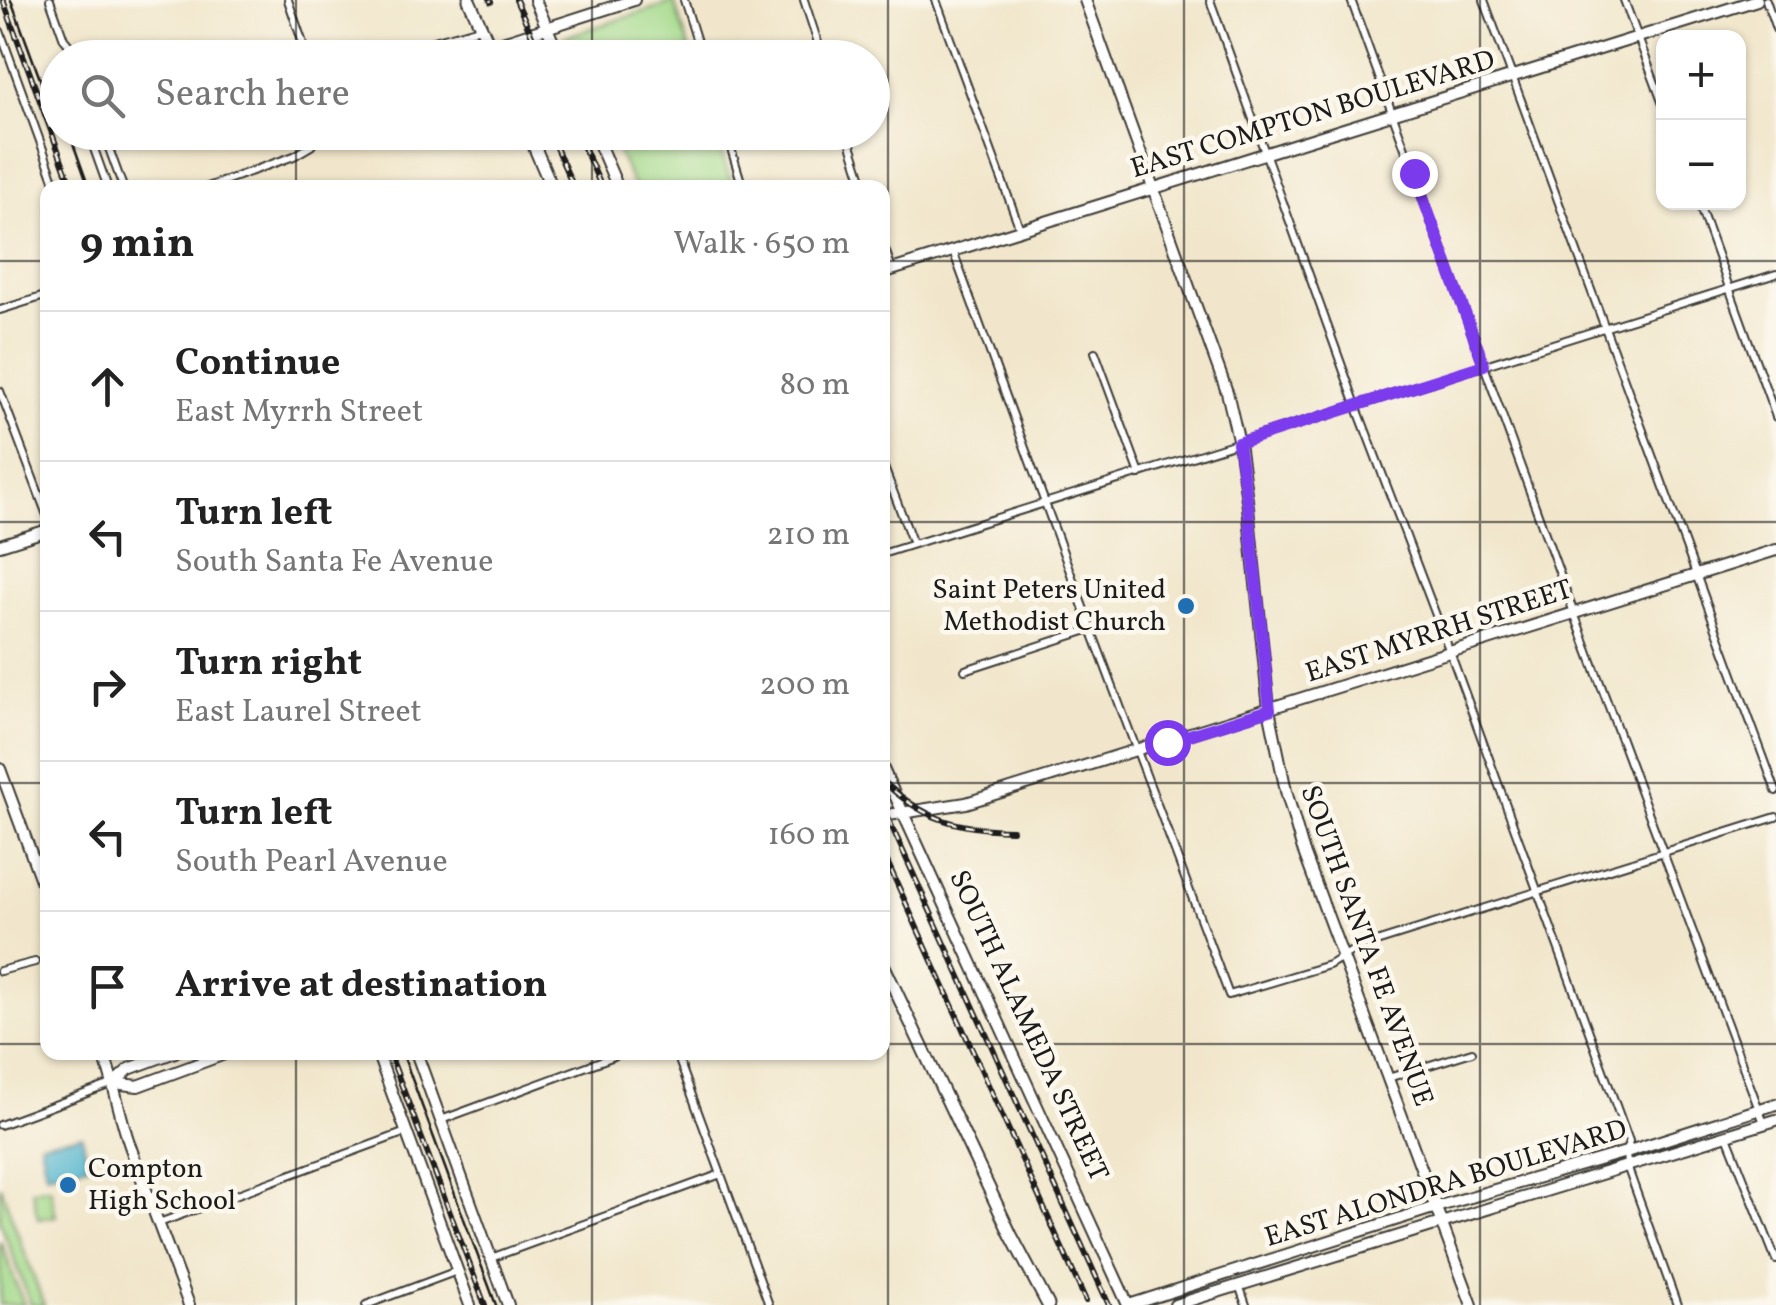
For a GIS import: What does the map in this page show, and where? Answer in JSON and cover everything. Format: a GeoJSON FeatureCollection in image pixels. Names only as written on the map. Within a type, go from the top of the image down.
{"type":"FeatureCollection","features":[{"type":"Feature","properties":{"kind":"main road"},"geometry":{"type":"LineString","coordinates":[[468,0],[487,40]]}},
{"type":"Feature","properties":{"kind":"main road"},"geometry":{"type":"LineString","coordinates":[[535,0],[552,40]]}},
{"type":"Feature","properties":{"kind":"main road"},"geometry":{"type":"LineString","coordinates":[[520,40],[634,0]]}},
{"type":"Feature","properties":{"kind":"main road","name":"SOUTH SANTA FE AVENUE"},"geometry":{"type":"LineString","coordinates":[[1085,0],[1226,392],[1248,507],[1270,710],[1302,848],[1472,1305]]}},
{"type":"Feature","properties":{"kind":"main road","name":"EAST COMPTON BOULEVARD"},"geometry":{"type":"LineString","coordinates":[[890,271],[1758,0]]}},
{"type":"Feature","properties":{"kind":"main road"},"geometry":{"type":"LineString","coordinates":[[536,150],[549,180]]}},
{"type":"Feature","properties":{"kind":"main road"},"geometry":{"type":"LineString","coordinates":[[602,150],[615,180]]}},
{"type":"Feature","properties":{"kind":"main road"},"geometry":{"type":"LineString","coordinates":[[0,545],[40,532]]}},
{"type":"Feature","properties":{"kind":"main road","name":"EAST MYRRH STREET"},"geometry":{"type":"LineString","coordinates":[[890,815],[966,803],[1776,550]]}},
{"type":"Feature","properties":{"kind":"main road"},"geometry":{"type":"LineString","coordinates":[[0,769],[40,877]]}},
{"type":"Feature","properties":{"kind":"main road","name":"SOUTH ALAMEDA STREET"},"geometry":{"type":"LineString","coordinates":[[890,785],[1128,1305]]}},
{"type":"Feature","properties":{"kind":"main road"},"geometry":{"type":"LineString","coordinates":[[890,979],[1048,1305]]}},
{"type":"Feature","properties":{"kind":"main road"},"geometry":{"type":"LineString","coordinates":[[106,1060],[120,1115],[189,1305]]}},
{"type":"Feature","properties":{"kind":"main road"},"geometry":{"type":"LineString","coordinates":[[114,1083],[128,1069],[153,1060]]}},
{"type":"Feature","properties":{"kind":"main road"},"geometry":{"type":"LineString","coordinates":[[114,1083],[138,1086],[208,1060]]}},
{"type":"Feature","properties":{"kind":"main road"},"geometry":{"type":"LineString","coordinates":[[380,1060],[470,1305]]}},
{"type":"Feature","properties":{"kind":"main road"},"geometry":{"type":"LineString","coordinates":[[419,1060],[508,1305]]}},
{"type":"Feature","properties":{"kind":"main road","name":"EAST ALONDRA BOULEVARD"},"geometry":{"type":"LineString","coordinates":[[1128,1305],[1776,1104]]}},
{"type":"Feature","properties":{"kind":"main road","name":"EAST ALONDRA BOULEVARD"},"geometry":{"type":"LineString","coordinates":[[1175,1305],[1770,1122]]}},
{"type":"Feature","properties":{"kind":"street"},"geometry":{"type":"LineString","coordinates":[[50,0],[65,40]]}},
{"type":"Feature","properties":{"kind":"street"},"geometry":{"type":"LineString","coordinates":[[288,0],[302,40]]}},
{"type":"Feature","properties":{"kind":"street"},"geometry":{"type":"LineString","coordinates":[[684,0],[696,40]]}},
{"type":"Feature","properties":{"kind":"street"},"geometry":{"type":"LineString","coordinates":[[804,0],[816,40]]}},
{"type":"Feature","properties":{"kind":"street"},"geometry":{"type":"LineString","coordinates":[[936,0],[1021,230]]}},
{"type":"Feature","properties":{"kind":"street"},"geometry":{"type":"LineString","coordinates":[[1210,0],[1629,1140],[1627,1166],[1677,1305]]}},
{"type":"Feature","properties":{"kind":"street"},"geometry":{"type":"LineString","coordinates":[[1351,0],[1759,1110],[1770,1122]]}},
{"type":"Feature","properties":{"kind":"street"},"geometry":{"type":"LineString","coordinates":[[1484,0],[1776,791]]}},
{"type":"Feature","properties":{"kind":"street"},"geometry":{"type":"LineString","coordinates":[[1624,0],[1656,86]]}},
{"type":"Feature","properties":{"kind":"street"},"geometry":{"type":"LineString","coordinates":[[1766,0],[1776,29]]}},
{"type":"Feature","properties":{"kind":"street"},"geometry":{"type":"LineString","coordinates":[[438,40],[482,28]]}},
{"type":"Feature","properties":{"kind":"street"},"geometry":{"type":"LineString","coordinates":[[0,31],[40,141]]}},
{"type":"Feature","properties":{"kind":"street"},"geometry":{"type":"LineString","coordinates":[[43,150],[54,180]]}},
{"type":"Feature","properties":{"kind":"street"},"geometry":{"type":"LineString","coordinates":[[94,150],[105,180]]}},
{"type":"Feature","properties":{"kind":"street"},"geometry":{"type":"LineString","coordinates":[[110,150],[120,180]]}},
{"type":"Feature","properties":{"kind":"street"},"geometry":{"type":"LineString","coordinates":[[226,180],[304,150]]}},
{"type":"Feature","properties":{"kind":"street"},"geometry":{"type":"LineString","coordinates":[[731,150],[741,180]]}},
{"type":"Feature","properties":{"kind":"street"},"geometry":{"type":"LineString","coordinates":[[853,150],[862,180]]}},
{"type":"Feature","properties":{"kind":"street"},"geometry":{"type":"LineString","coordinates":[[1701,210],[1776,416]]}},
{"type":"Feature","properties":{"kind":"street"},"geometry":{"type":"LineString","coordinates":[[954,251],[1091,629],[1230,995],[1329,965],[1357,948],[1776,817]]}},
{"type":"Feature","properties":{"kind":"street"},"geometry":{"type":"LineString","coordinates":[[890,551],[1776,274]]}},
{"type":"Feature","properties":{"kind":"street"},"geometry":{"type":"LineString","coordinates":[[0,310],[40,298]]}},
{"type":"Feature","properties":{"kind":"street"},"geometry":{"type":"LineString","coordinates":[[1095,352],[1140,474]]}},
{"type":"Feature","properties":{"kind":"street"},"geometry":{"type":"LineString","coordinates":[[0,391],[40,497]]}},
{"type":"Feature","properties":{"kind":"street"},"geometry":{"type":"LineString","coordinates":[[890,483],[913,544]]}},
{"type":"Feature","properties":{"kind":"street"},"geometry":{"type":"LineString","coordinates":[[965,670],[1091,629]]}},
{"type":"Feature","properties":{"kind":"street"},"geometry":{"type":"LineString","coordinates":[[0,972],[35,962]]}},
{"type":"Feature","properties":{"kind":"street"},"geometry":{"type":"LineString","coordinates":[[1388,1078],[1472,1052]]}},
{"type":"Feature","properties":{"kind":"street"},"geometry":{"type":"LineString","coordinates":[[440,1120],[604,1060]]}},
{"type":"Feature","properties":{"kind":"street"},"geometry":{"type":"LineString","coordinates":[[679,1060],[769,1305]]}},
{"type":"Feature","properties":{"kind":"street"},"geometry":{"type":"LineString","coordinates":[[0,1125],[114,1083]]}},
{"type":"Feature","properties":{"kind":"street"},"geometry":{"type":"LineString","coordinates":[[159,1223],[406,1132]]}},
{"type":"Feature","properties":{"kind":"street"},"geometry":{"type":"LineString","coordinates":[[1728,1136],[1776,1260]]}},
{"type":"Feature","properties":{"kind":"street"},"geometry":{"type":"LineString","coordinates":[[490,1258],[721,1174]]}},
{"type":"Feature","properties":{"kind":"street"},"geometry":{"type":"LineString","coordinates":[[366,1305],[457,1272]]}},
{"type":"Feature","properties":{"kind":"street"},"geometry":{"type":"LineString","coordinates":[[1238,1286],[1246,1305]]}},
{"type":"Feature","properties":{"kind":"green space"},"geometry":{"type":"Polygon","coordinates":[[[674,2],[686,40],[566,40],[564,37],[674,2]]]}},
{"type":"Feature","properties":{"kind":"green space"},"geometry":{"type":"Polygon","coordinates":[[[617,150],[721,150],[731,180],[631,180],[617,150]]]}},
{"type":"Feature","properties":{"kind":"green space"},"geometry":{"type":"Polygon","coordinates":[[[0,1185],[44,1305],[31,1305],[0,1221],[0,1185]]]}},
{"type":"Feature","properties":{"kind":"green space"},"geometry":{"type":"Polygon","coordinates":[[[50,1187],[56,1216],[38,1219],[32,1190],[50,1187]]]}},
{"type":"Feature","properties":{"kind":"green space"},"geometry":{"type":"Polygon","coordinates":[[[0,1240],[24,1305],[0,1305],[0,1240]]]}},
{"type":"Feature","properties":{"kind":"water"},"geometry":{"type":"Polygon","coordinates":[[[82,1135],[88,1165],[46,1173],[40,1143],[82,1135]]]}},
{"type":"Feature","properties":{"kind":"tram line"},"geometry":{"type":"LineString","coordinates":[[11,0],[40,79]]}},
{"type":"Feature","properties":{"kind":"tram line"},"geometry":{"type":"LineString","coordinates":[[75,150],[86,180]]}},
{"type":"Feature","properties":{"kind":"tram line"},"geometry":{"type":"LineString","coordinates":[[405,1060],[496,1305]]}},
{"type":"Feature","properties":{"kind":"railway"},"geometry":{"type":"LineString","coordinates":[[3,0],[40,101]]}},
{"type":"Feature","properties":{"kind":"railway"},"geometry":{"type":"LineString","coordinates":[[516,0],[534,40]]}},
{"type":"Feature","properties":{"kind":"railway"},"geometry":{"type":"LineString","coordinates":[[58,150],[69,180]]}},
{"type":"Feature","properties":{"kind":"railway"},"geometry":{"type":"LineString","coordinates":[[557,150],[570,180]]}},
{"type":"Feature","properties":{"kind":"railway"},"geometry":{"type":"LineString","coordinates":[[585,150],[598,180]]}},
{"type":"Feature","properties":{"kind":"railway"},"geometry":{"type":"LineString","coordinates":[[890,787],[911,804],[941,819],[1012,830]]}},
{"type":"Feature","properties":{"kind":"railway"},"geometry":{"type":"LineString","coordinates":[[890,823],[1109,1305]]}},
{"type":"Feature","properties":{"kind":"railway"},"geometry":{"type":"LineString","coordinates":[[890,868],[1086,1301]]}},
{"type":"Feature","properties":{"kind":"railway"},"geometry":{"type":"LineString","coordinates":[[392,1060],[485,1305]]}},
{"type":"Feature","properties":{"kind":"place","name":"Saint Peters United Methodist Church"},"geometry":{"type":"Point","coordinates":[1186,606]}},
{"type":"Feature","properties":{"kind":"place","name":"Compton High School"},"geometry":{"type":"Point","coordinates":[68,1185]}},
{"type":"Feature","properties":{"kind":"route"},"geometry":{"type":"LineString","coordinates":[[1167,742],[1270,710],[1238,443],[1484,365],[1414,173]]}}]}
